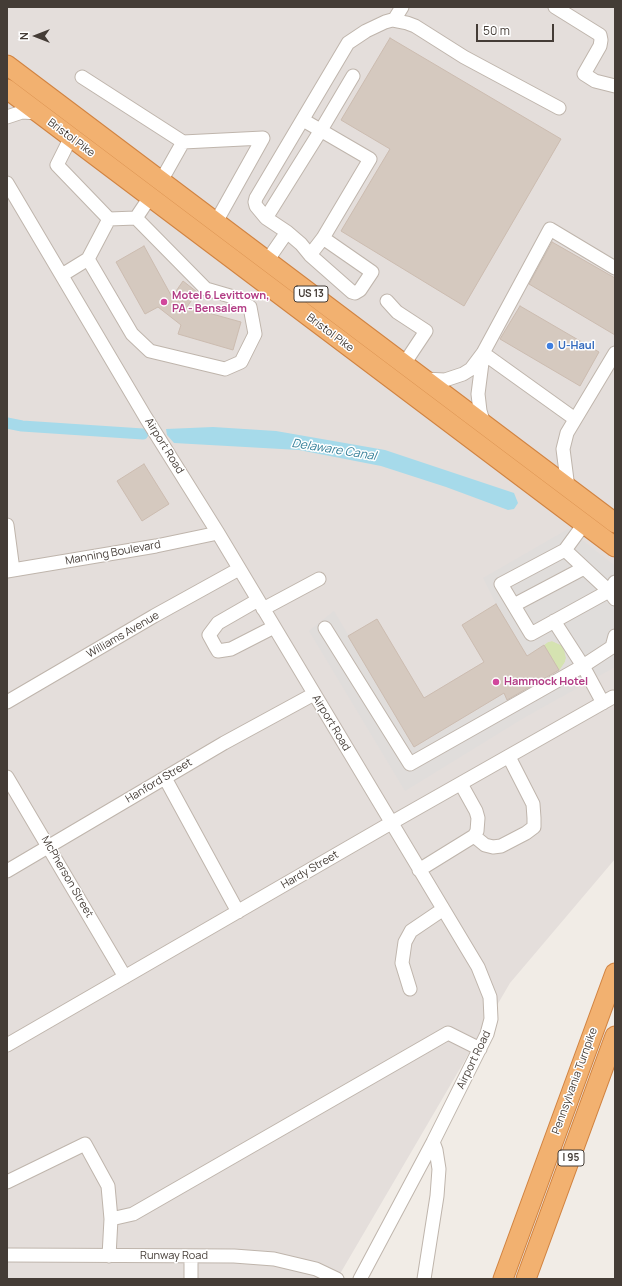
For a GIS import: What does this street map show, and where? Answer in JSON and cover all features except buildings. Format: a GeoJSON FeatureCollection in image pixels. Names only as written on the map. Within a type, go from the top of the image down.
{"type":"FeatureCollection","features":[{"type":"Feature","properties":{"kind":"highway","name":"Bristol Pike"},"geometry":{"type":"LineString","coordinates":[[7,65],[615,523]]}},
{"type":"Feature","properties":{"kind":"highway","name":"Bristol Pike"},"geometry":{"type":"LineString","coordinates":[[7,89],[615,547]]}},
{"type":"Feature","properties":{"kind":"highway","name":"Pennsylvania Turnpike"},"geometry":{"type":"LineString","coordinates":[[503,1279],[615,973]]}},
{"type":"Feature","properties":{"kind":"highway","name":"Pennsylvania Turnpike"},"geometry":{"type":"LineString","coordinates":[[526,1279],[615,1036]]}},
{"type":"Feature","properties":{"kind":"street"},"geometry":{"type":"LineString","coordinates":[[394,20],[402,7]]}},
{"type":"Feature","properties":{"kind":"street"},"geometry":{"type":"LineString","coordinates":[[555,7],[600,35],[602,40],[600,46],[584,74],[595,81],[615,86]]}},
{"type":"Feature","properties":{"kind":"street"},"geometry":{"type":"LineString","coordinates":[[323,238],[372,272],[360,290],[356,293],[352,292],[310,255],[301,244],[287,232],[266,218],[256,206],[255,202],[348,43],[366,31],[385,22],[394,20],[408,23],[464,57],[559,108]]}},
{"type":"Feature","properties":{"kind":"street"},"geometry":{"type":"LineString","coordinates":[[266,218],[353,76]]}},
{"type":"Feature","properties":{"kind":"street"},"geometry":{"type":"LineString","coordinates":[[82,77],[183,142],[263,138],[216,222]]}},
{"type":"Feature","properties":{"kind":"street"},"geometry":{"type":"LineString","coordinates":[[7,117],[22,112],[38,112]]}},
{"type":"Feature","properties":{"kind":"street"},"geometry":{"type":"LineString","coordinates":[[303,120],[370,159],[323,238],[310,255]]}},
{"type":"Feature","properties":{"kind":"street"},"geometry":{"type":"LineString","coordinates":[[71,137],[57,165],[109,219],[136,218],[206,289],[230,296],[250,307],[255,334],[241,362],[225,369],[150,351],[132,334],[88,259]]}},
{"type":"Feature","properties":{"kind":"street"},"geometry":{"type":"LineString","coordinates":[[161,181],[183,142]]}},
{"type":"Feature","properties":{"kind":"street","name":"Airport Road"},"geometry":{"type":"LineString","coordinates":[[7,182],[146,418],[218,532],[418,870],[478,967],[490,997],[492,1006],[490,1028],[433,1142],[360,1279]]}},
{"type":"Feature","properties":{"kind":"street"},"geometry":{"type":"LineString","coordinates":[[136,218],[150,197]]}},
{"type":"Feature","properties":{"kind":"street"},"geometry":{"type":"LineString","coordinates":[[62,275],[88,259],[109,219]]}},
{"type":"Feature","properties":{"kind":"street"},"geometry":{"type":"LineString","coordinates":[[424,379],[445,380],[463,374],[470,369],[483,353],[550,230],[615,268]]}},
{"type":"Feature","properties":{"kind":"street"},"geometry":{"type":"LineString","coordinates":[[267,261],[287,232]]}},
{"type":"Feature","properties":{"kind":"street"},"geometry":{"type":"LineString","coordinates":[[387,301],[397,312],[426,331],[404,364]]}},
{"type":"Feature","properties":{"kind":"street"},"geometry":{"type":"LineString","coordinates":[[483,353],[575,419]]}},
{"type":"Feature","properties":{"kind":"street"},"geometry":{"type":"LineString","coordinates":[[483,353],[478,394],[480,411],[484,424]]}},
{"type":"Feature","properties":{"kind":"street"},"geometry":{"type":"LineString","coordinates":[[568,488],[564,450],[568,433],[615,353]]}},
{"type":"Feature","properties":{"kind":"street"},"geometry":{"type":"LineString","coordinates":[[565,550],[584,568],[613,591],[531,634],[501,584],[565,550],[584,524]]}},
{"type":"Feature","properties":{"kind":"street"},"geometry":{"type":"LineString","coordinates":[[7,525],[10,570]]}},
{"type":"Feature","properties":{"kind":"street","name":"Manning Boulevard"},"geometry":{"type":"LineString","coordinates":[[10,570],[156,546],[218,532]]}},
{"type":"Feature","properties":{"kind":"street"},"geometry":{"type":"LineString","coordinates":[[514,605],[584,568]]}},
{"type":"Feature","properties":{"kind":"street","name":"Williams Avenue"},"geometry":{"type":"LineString","coordinates":[[7,702],[154,616],[239,569]]}},
{"type":"Feature","properties":{"kind":"street"},"geometry":{"type":"LineString","coordinates":[[274,627],[231,650],[218,651],[209,635],[218,624],[319,579]]}},
{"type":"Feature","properties":{"kind":"street"},"geometry":{"type":"LineString","coordinates":[[554,621],[583,666]]}},
{"type":"Feature","properties":{"kind":"street"},"geometry":{"type":"LineString","coordinates":[[325,628],[410,764],[583,666],[612,647],[615,636]]}},
{"type":"Feature","properties":{"kind":"street","name":"Hardy Street"},"geometry":{"type":"LineString","coordinates":[[7,1044],[608,700],[583,666]]}},
{"type":"Feature","properties":{"kind":"street","name":"Hanford Street"},"geometry":{"type":"LineString","coordinates":[[7,871],[224,743],[314,694]]}},
{"type":"Feature","properties":{"kind":"street"},"geometry":{"type":"LineString","coordinates":[[474,836],[485,845],[493,847],[501,846],[526,833],[534,827],[533,804],[508,757]]}},
{"type":"Feature","properties":{"kind":"street","name":"McPherson Street"},"geometry":{"type":"LineString","coordinates":[[7,777],[125,977]]}},
{"type":"Feature","properties":{"kind":"street"},"geometry":{"type":"LineString","coordinates":[[165,778],[238,912]]}},
{"type":"Feature","properties":{"kind":"street"},"geometry":{"type":"LineString","coordinates":[[418,870],[474,836],[477,831],[478,818],[476,811],[461,784]]}},
{"type":"Feature","properties":{"kind":"street"},"geometry":{"type":"LineString","coordinates":[[410,989],[402,963],[405,942],[411,931],[442,910]]}},
{"type":"Feature","properties":{"kind":"street"},"geometry":{"type":"LineString","coordinates":[[110,1219],[133,1214],[448,1033],[480,1049]]}},
{"type":"Feature","properties":{"kind":"street"},"geometry":{"type":"LineString","coordinates":[[424,1279],[439,1169],[433,1142]]}},
{"type":"Feature","properties":{"kind":"street"},"geometry":{"type":"LineString","coordinates":[[7,1182],[85,1144],[108,1186],[110,1219],[109,1256]]}},
{"type":"Feature","properties":{"kind":"street","name":"Runway Road"},"geometry":{"type":"LineString","coordinates":[[7,1255],[191,1256],[274,1259],[316,1269],[336,1279]]}},
{"type":"Feature","properties":{"kind":"street"},"geometry":{"type":"LineString","coordinates":[[191,1256],[191,1279]]}},
{"type":"Feature","properties":{"kind":"shaded area"},"geometry":{"type":"Polygon","coordinates":[[[7,7],[615,7],[615,859],[510,983],[337,1279],[7,1279],[7,7]]]}},
{"type":"Feature","properties":{"kind":"shaded area"},"geometry":{"type":"Polygon","coordinates":[[[568,529],[615,566],[615,667],[522,719],[405,791],[309,631],[334,611],[414,747],[504,693],[509,701],[559,671],[566,658],[563,646],[552,641],[548,642],[527,656],[496,604],[483,578],[568,529]]]}},
{"type":"Feature","properties":{"kind":"green space"},"geometry":{"type":"Polygon","coordinates":[[[552,641],[563,646],[565,650],[565,662],[559,671],[544,645],[552,641]]]}},
{"type":"Feature","properties":{"kind":"water"},"geometry":{"type":"Polygon","coordinates":[[[213,427],[276,431],[385,450],[514,493],[518,503],[514,509],[508,510],[446,487],[381,466],[299,450],[174,443],[167,435],[166,429],[213,427]]]}},
{"type":"Feature","properties":{"kind":"waterway","name":"Delaware Canal"},"geometry":{"type":"LineString","coordinates":[[7,423],[22,426],[143,434]]}},
{"type":"Feature","properties":{"kind":"place","name":"Motel 6 Levittown, PA - Bensalem"},"geometry":{"type":"Point","coordinates":[164,302]}},
{"type":"Feature","properties":{"kind":"place","name":"U-Haul"},"geometry":{"type":"Point","coordinates":[550,346]}},
{"type":"Feature","properties":{"kind":"place","name":"Hammock Hotel"},"geometry":{"type":"Point","coordinates":[496,682]}}]}
